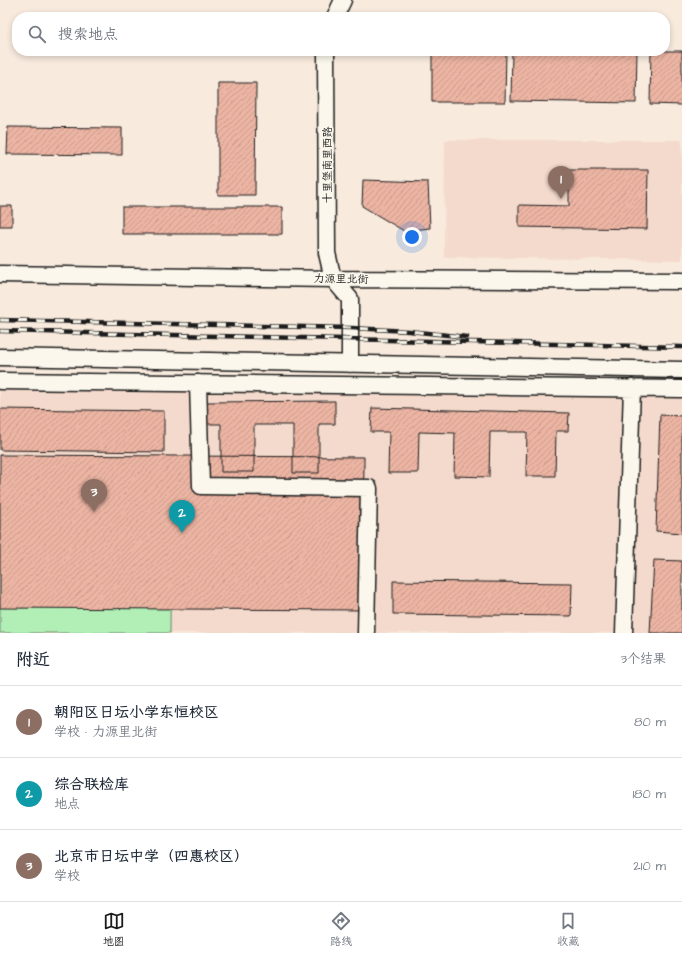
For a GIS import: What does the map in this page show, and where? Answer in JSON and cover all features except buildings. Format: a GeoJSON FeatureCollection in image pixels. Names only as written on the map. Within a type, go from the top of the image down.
{"type":"FeatureCollection","features":[{"type":"Feature","properties":{"kind":"street"},"geometry":{"type":"LineString","coordinates":[[337,12],[343,0]]}},
{"type":"Feature","properties":{"kind":"street","name":"十里堡南里西路"},"geometry":{"type":"LineString","coordinates":[[326,56],[328,253],[333,279]]}},
{"type":"Feature","properties":{"kind":"street","name":"力源里北街"},"geometry":{"type":"LineString","coordinates":[[0,274],[333,279],[682,281]]}},
{"type":"Feature","properties":{"kind":"street"},"geometry":{"type":"LineString","coordinates":[[333,279],[350,299],[350,364]]}},
{"type":"Feature","properties":{"kind":"street"},"geometry":{"type":"LineString","coordinates":[[0,357],[682,370]]}},
{"type":"Feature","properties":{"kind":"street"},"geometry":{"type":"LineString","coordinates":[[0,381],[682,389]]}},
{"type":"Feature","properties":{"kind":"street"},"geometry":{"type":"LineString","coordinates":[[198,383],[201,486],[369,488],[366,633]]}},
{"type":"Feature","properties":{"kind":"street"},"geometry":{"type":"LineString","coordinates":[[624,633],[632,388]]}},
{"type":"Feature","properties":{"kind":"shaded area"},"geometry":{"type":"Polygon","coordinates":[[[445,140],[682,140],[682,260],[444,257],[445,140]]]}},
{"type":"Feature","properties":{"kind":"shaded area"},"geometry":{"type":"Polygon","coordinates":[[[0,384],[682,392],[682,633],[0,633],[0,384]]]}},
{"type":"Feature","properties":{"kind":"green space"},"geometry":{"type":"Polygon","coordinates":[[[0,498],[171,501],[170,633],[0,633],[0,498]]]}},
{"type":"Feature","properties":{"kind":"railway"},"geometry":{"type":"LineString","coordinates":[[0,320],[351,328],[409,331],[467,337]]}},
{"type":"Feature","properties":{"kind":"railway"},"geometry":{"type":"LineString","coordinates":[[0,331],[682,347]]}},
{"type":"Feature","properties":{"kind":"place","name":"朝阳区日坛小学东恒校区"},"geometry":{"type":"Point","coordinates":[561,199]}},
{"type":"Feature","properties":{"kind":"place","name":"北京市日坛中学（四惠校区）"},"geometry":{"type":"Point","coordinates":[94,512]}},
{"type":"Feature","properties":{"kind":"place","name":"综合联检库"},"geometry":{"type":"Point","coordinates":[182,533]}}]}
